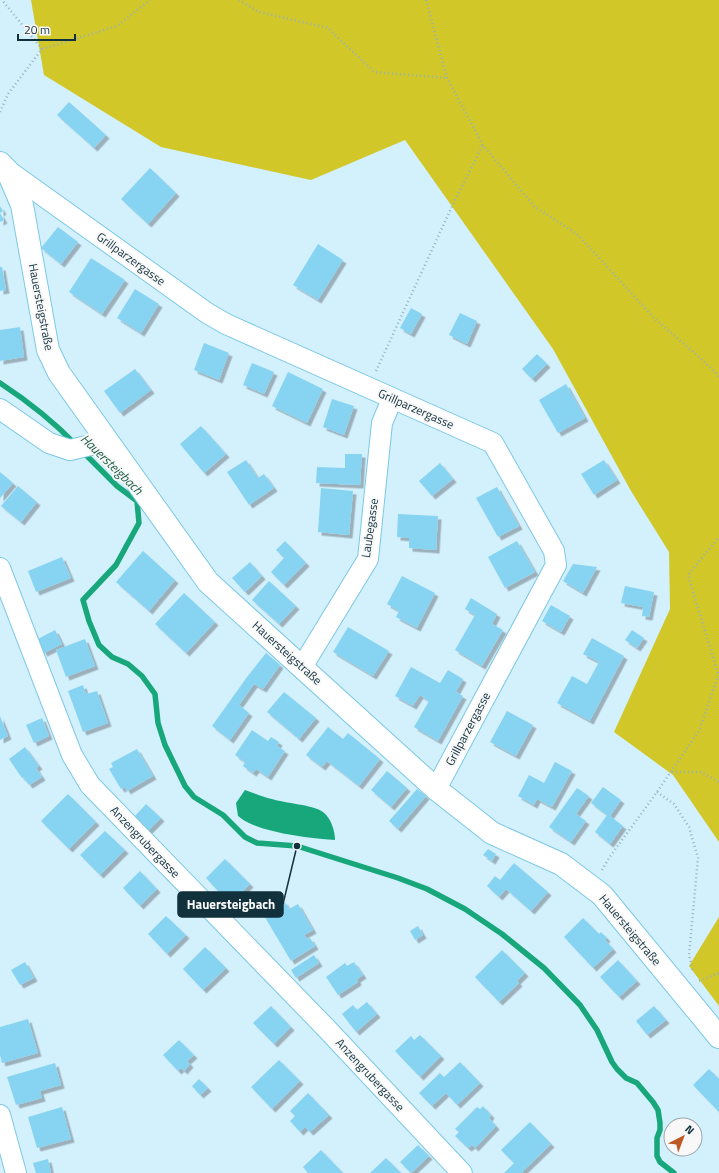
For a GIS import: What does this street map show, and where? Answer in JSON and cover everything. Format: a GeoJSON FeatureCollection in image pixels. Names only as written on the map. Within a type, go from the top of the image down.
{"type":"FeatureCollection","features":[{"type":"Feature","properties":{"kind":"street","name":"Grillparzergasse"},"geometry":{"type":"LineString","coordinates":[[3,167],[207,313],[226,324],[493,443],[554,551],[556,565],[436,789]]}},
{"type":"Feature","properties":{"kind":"street","name":"Hauersteigstraße"},"geometry":{"type":"LineString","coordinates":[[3,167],[22,205],[48,350],[59,373],[103,442],[208,582],[436,789],[492,833],[561,864],[602,895],[719,1038]]}},
{"type":"Feature","properties":{"kind":"street","name":"Laubegasse"},"geometry":{"type":"LineString","coordinates":[[302,667],[368,559],[382,423],[392,399]]}},
{"type":"Feature","properties":{"kind":"street"},"geometry":{"type":"LineString","coordinates":[[0,409],[48,443],[70,450],[103,442]]}},
{"type":"Feature","properties":{"kind":"street","name":"Anzengrubergasse"},"geometry":{"type":"LineString","coordinates":[[0,568],[72,755],[90,785],[326,1028],[462,1173]]}},
{"type":"Feature","properties":{"kind":"street"},"geometry":{"type":"LineString","coordinates":[[0,1115],[16,1173]]}},
{"type":"Feature","properties":{"kind":"path"},"geometry":{"type":"LineString","coordinates":[[2,0],[42,49]]}},
{"type":"Feature","properties":{"kind":"path"},"geometry":{"type":"LineString","coordinates":[[0,112],[8,94],[42,49],[117,26],[150,0]]}},
{"type":"Feature","properties":{"kind":"path"},"geometry":{"type":"LineString","coordinates":[[239,0],[259,12],[328,28],[374,72],[448,78]]}},
{"type":"Feature","properties":{"kind":"path"},"geometry":{"type":"LineString","coordinates":[[426,0],[448,78],[483,145],[534,206],[578,235],[654,319],[697,355],[719,376]]}},
{"type":"Feature","properties":{"kind":"path"},"geometry":{"type":"LineString","coordinates":[[368,388],[455,200],[483,145]]}},
{"type":"Feature","properties":{"kind":"path"},"geometry":{"type":"LineString","coordinates":[[592,888],[609,858],[657,792],[699,730],[719,677],[688,575],[719,537]]}},
{"type":"Feature","properties":{"kind":"path"},"geometry":{"type":"LineString","coordinates":[[671,772],[701,772],[719,782]]}},
{"type":"Feature","properties":{"kind":"path"},"geometry":{"type":"LineString","coordinates":[[657,792],[674,804],[689,827],[698,858],[689,954],[694,975]]}},
{"type":"Feature","properties":{"kind":"path"},"geometry":{"type":"LineString","coordinates":[[701,987],[696,982],[719,973]]}},
{"type":"Feature","properties":{"kind":"shaded area"},"geometry":{"type":"Polygon","coordinates":[[[31,0],[719,0],[719,842],[673,775],[614,732],[670,609],[669,552],[631,491],[553,349],[405,140],[311,180],[161,147],[44,75],[31,0]]]}},
{"type":"Feature","properties":{"kind":"shaded area"},"geometry":{"type":"Polygon","coordinates":[[[245,790],[323,812],[330,821],[335,840],[281,833],[247,822],[238,816],[236,803],[245,790]]]}},
{"type":"Feature","properties":{"kind":"shaded area"},"geometry":{"type":"Polygon","coordinates":[[[719,917],[719,1006],[689,966],[719,917]]]}},
{"type":"Feature","properties":{"kind":"building"},"geometry":{"type":"Polygon","coordinates":[[[69,102],[106,135],[94,148],[57,115],[69,102]]]}},
{"type":"Feature","properties":{"kind":"building"},"geometry":{"type":"Polygon","coordinates":[[[150,168],[176,193],[148,224],[121,199],[150,168]]]}},
{"type":"Feature","properties":{"kind":"building"},"geometry":{"type":"Polygon","coordinates":[[[0,206],[3,211],[0,213],[0,206]]]}},
{"type":"Feature","properties":{"kind":"building"},"geometry":{"type":"Polygon","coordinates":[[[0,213],[4,220],[0,222],[0,213]]]}},
{"type":"Feature","properties":{"kind":"building"},"geometry":{"type":"Polygon","coordinates":[[[58,227],[78,242],[61,264],[41,248],[58,227]]]}},
{"type":"Feature","properties":{"kind":"building"},"geometry":{"type":"Polygon","coordinates":[[[318,244],[343,260],[318,300],[293,285],[318,244]]]}},
{"type":"Feature","properties":{"kind":"building"},"geometry":{"type":"Polygon","coordinates":[[[91,258],[125,280],[102,314],[69,292],[91,258]]]}},
{"type":"Feature","properties":{"kind":"building"},"geometry":{"type":"Polygon","coordinates":[[[0,267],[2,267],[6,290],[0,291],[0,267]]]}},
{"type":"Feature","properties":{"kind":"building"},"geometry":{"type":"Polygon","coordinates":[[[135,289],[159,304],[141,333],[117,318],[135,289]]]}},
{"type":"Feature","properties":{"kind":"building"},"geometry":{"type":"Polygon","coordinates":[[[411,308],[422,314],[411,334],[400,328],[411,308]]]}},
{"type":"Feature","properties":{"kind":"building"},"geometry":{"type":"Polygon","coordinates":[[[460,313],[477,321],[467,344],[449,335],[460,313]]]}},
{"type":"Feature","properties":{"kind":"building"},"geometry":{"type":"Polygon","coordinates":[[[20,327],[24,357],[0,361],[0,330],[20,327]]]}},
{"type":"Feature","properties":{"kind":"building"},"geometry":{"type":"Polygon","coordinates":[[[204,343],[229,353],[219,380],[194,370],[204,343]]]}},
{"type":"Feature","properties":{"kind":"building"},"geometry":{"type":"Polygon","coordinates":[[[537,354],[547,364],[532,379],[522,369],[537,354]]]}},
{"type":"Feature","properties":{"kind":"building"},"geometry":{"type":"Polygon","coordinates":[[[252,363],[274,372],[264,394],[243,385],[252,363]]]}},
{"type":"Feature","properties":{"kind":"building"},"geometry":{"type":"Polygon","coordinates":[[[135,369],[151,390],[120,413],[104,391],[135,369]]]}},
{"type":"Feature","properties":{"kind":"building"},"geometry":{"type":"Polygon","coordinates":[[[288,372],[323,389],[307,423],[272,406],[288,372]]]}},
{"type":"Feature","properties":{"kind":"building"},"geometry":{"type":"Polygon","coordinates":[[[566,384],[585,418],[558,433],[539,400],[566,384]]]}},
{"type":"Feature","properties":{"kind":"building"},"geometry":{"type":"Polygon","coordinates":[[[332,399],[354,406],[344,435],[323,427],[332,399]]]}},
{"type":"Feature","properties":{"kind":"building"},"geometry":{"type":"Polygon","coordinates":[[[201,426],[226,454],[204,473],[180,444],[201,426]]]}},
{"type":"Feature","properties":{"kind":"building"},"geometry":{"type":"Polygon","coordinates":[[[345,454],[362,454],[360,485],[316,483],[317,467],[345,468],[345,454]]]}},
{"type":"Feature","properties":{"kind":"building"},"geometry":{"type":"Polygon","coordinates":[[[246,460],[258,478],[264,474],[274,488],[249,505],[227,472],[246,460]]]}},
{"type":"Feature","properties":{"kind":"building"},"geometry":{"type":"Polygon","coordinates":[[[604,460],[617,480],[594,495],[581,474],[604,460]]]}},
{"type":"Feature","properties":{"kind":"building"},"geometry":{"type":"Polygon","coordinates":[[[440,463],[453,479],[432,496],[419,481],[440,463]]]}},
{"type":"Feature","properties":{"kind":"building"},"geometry":{"type":"Polygon","coordinates":[[[0,472],[13,483],[0,498],[0,472]]]}},
{"type":"Feature","properties":{"kind":"building"},"geometry":{"type":"Polygon","coordinates":[[[18,486],[37,502],[21,522],[1,506],[18,486]]]}},
{"type":"Feature","properties":{"kind":"building"},"geometry":{"type":"Polygon","coordinates":[[[497,487],[519,526],[498,537],[476,498],[497,487]]]}},
{"type":"Feature","properties":{"kind":"building"},"geometry":{"type":"Polygon","coordinates":[[[321,488],[353,491],[349,535],[318,532],[321,488]]]}},
{"type":"Feature","properties":{"kind":"building"},"geometry":{"type":"Polygon","coordinates":[[[398,514],[438,516],[436,550],[409,548],[409,538],[397,537],[398,514]]]}},
{"type":"Feature","properties":{"kind":"building"},"geometry":{"type":"Polygon","coordinates":[[[285,541],[306,563],[284,585],[271,572],[284,558],[276,550],[285,541]]]}},
{"type":"Feature","properties":{"kind":"building"},"geometry":{"type":"Polygon","coordinates":[[[517,541],[535,572],[505,588],[488,557],[517,541]]]}},
{"type":"Feature","properties":{"kind":"building"},"geometry":{"type":"Polygon","coordinates":[[[143,551],[175,580],[149,611],[116,582],[143,551]]]}},
{"type":"Feature","properties":{"kind":"building"},"geometry":{"type":"Polygon","coordinates":[[[62,557],[71,578],[36,592],[28,571],[62,557]]]}},
{"type":"Feature","properties":{"kind":"building"},"geometry":{"type":"Polygon","coordinates":[[[250,562],[262,576],[245,592],[232,578],[250,562]]]}},
{"type":"Feature","properties":{"kind":"building"},"geometry":{"type":"Polygon","coordinates":[[[573,564],[597,567],[583,593],[563,581],[573,564]]]}},
{"type":"Feature","properties":{"kind":"building"},"geometry":{"type":"Polygon","coordinates":[[[402,576],[435,593],[417,628],[396,617],[399,611],[387,604],[402,576]]]}},
{"type":"Feature","properties":{"kind":"building"},"geometry":{"type":"Polygon","coordinates":[[[269,581],[296,606],[279,624],[252,600],[269,581]]]}},
{"type":"Feature","properties":{"kind":"building"},"geometry":{"type":"Polygon","coordinates":[[[625,586],[654,592],[649,617],[642,616],[643,607],[621,603],[625,586]]]}},
{"type":"Feature","properties":{"kind":"building"},"geometry":{"type":"Polygon","coordinates":[[[184,593],[215,622],[186,653],[155,624],[184,593]]]}},
{"type":"Feature","properties":{"kind":"building"},"geometry":{"type":"Polygon","coordinates":[[[471,598],[497,614],[492,624],[503,630],[482,666],[455,650],[475,615],[465,609],[471,598]]]}},
{"type":"Feature","properties":{"kind":"building"},"geometry":{"type":"Polygon","coordinates":[[[551,605],[570,616],[561,632],[542,621],[551,605]]]}},
{"type":"Feature","properties":{"kind":"building"},"geometry":{"type":"Polygon","coordinates":[[[348,627],[389,651],[373,676],[333,652],[348,627]]]}},
{"type":"Feature","properties":{"kind":"building"},"geometry":{"type":"Polygon","coordinates":[[[55,630],[62,644],[44,653],[36,640],[55,630]]]}},
{"type":"Feature","properties":{"kind":"building"},"geometry":{"type":"Polygon","coordinates":[[[632,630],[644,638],[637,648],[625,640],[632,630]]]}},
{"type":"Feature","properties":{"kind":"building"},"geometry":{"type":"Polygon","coordinates":[[[592,638],[624,656],[590,721],[557,703],[572,676],[587,684],[599,662],[583,654],[592,638]]]}},
{"type":"Feature","properties":{"kind":"building"},"geometry":{"type":"Polygon","coordinates":[[[85,639],[95,666],[66,677],[56,650],[85,639]]]}},
{"type":"Feature","properties":{"kind":"building"},"geometry":{"type":"Polygon","coordinates":[[[266,653],[280,665],[263,689],[254,684],[239,705],[249,713],[230,740],[212,726],[266,653]]]}},
{"type":"Feature","properties":{"kind":"building"},"geometry":{"type":"Polygon","coordinates":[[[411,667],[440,683],[448,670],[463,679],[456,692],[463,696],[438,741],[414,727],[429,701],[420,695],[413,706],[395,696],[411,667]]]}},
{"type":"Feature","properties":{"kind":"building"},"geometry":{"type":"Polygon","coordinates":[[[83,685],[86,694],[97,691],[108,723],[83,732],[68,691],[83,685]]]}},
{"type":"Feature","properties":{"kind":"building"},"geometry":{"type":"Polygon","coordinates":[[[284,692],[316,718],[299,739],[267,712],[284,692]]]}},
{"type":"Feature","properties":{"kind":"building"},"geometry":{"type":"Polygon","coordinates":[[[507,711],[533,725],[516,756],[490,742],[507,711]]]}},
{"type":"Feature","properties":{"kind":"building"},"geometry":{"type":"Polygon","coordinates":[[[0,716],[8,736],[0,740],[0,716]]]}},
{"type":"Feature","properties":{"kind":"building"},"geometry":{"type":"Polygon","coordinates":[[[42,718],[49,736],[34,743],[26,725],[42,718]]]}},
{"type":"Feature","properties":{"kind":"building"},"geometry":{"type":"Polygon","coordinates":[[[328,727],[343,739],[348,733],[380,759],[359,786],[327,761],[322,767],[306,755],[328,727]]]}},
{"type":"Feature","properties":{"kind":"building"},"geometry":{"type":"Polygon","coordinates":[[[252,730],[268,741],[271,737],[279,742],[277,746],[285,751],[268,777],[256,769],[253,773],[243,766],[245,762],[235,755],[252,730]]]}},
{"type":"Feature","properties":{"kind":"building"},"geometry":{"type":"Polygon","coordinates":[[[25,747],[39,766],[36,768],[42,777],[29,785],[23,777],[22,778],[9,759],[25,747]]]}},
{"type":"Feature","properties":{"kind":"building"},"geometry":{"type":"Polygon","coordinates":[[[137,749],[153,776],[127,791],[125,787],[121,789],[109,769],[113,767],[111,763],[137,749]]]}},
{"type":"Feature","properties":{"kind":"building"},"geometry":{"type":"Polygon","coordinates":[[[555,762],[572,771],[552,807],[537,799],[534,805],[518,796],[529,775],[544,783],[555,762]]]}},
{"type":"Feature","properties":{"kind":"building"},"geometry":{"type":"Polygon","coordinates":[[[387,771],[407,788],[391,807],[371,790],[387,771]]]}},
{"type":"Feature","properties":{"kind":"building"},"geometry":{"type":"Polygon","coordinates":[[[603,787],[621,800],[610,816],[623,826],[610,844],[595,832],[607,815],[591,803],[603,787]]]}},
{"type":"Feature","properties":{"kind":"building"},"geometry":{"type":"Polygon","coordinates":[[[577,788],[589,796],[576,814],[586,821],[571,842],[549,827],[577,788]]]}},
{"type":"Feature","properties":{"kind":"building"},"geometry":{"type":"Polygon","coordinates":[[[417,789],[426,796],[398,829],[389,821],[417,789]]]}},
{"type":"Feature","properties":{"kind":"building"},"geometry":{"type":"Polygon","coordinates":[[[68,794],[96,822],[69,849],[41,821],[68,794]]]}},
{"type":"Feature","properties":{"kind":"building"},"geometry":{"type":"Polygon","coordinates":[[[146,804],[161,818],[148,831],[134,817],[146,804]]]}},
{"type":"Feature","properties":{"kind":"building"},"geometry":{"type":"Polygon","coordinates":[[[105,831],[125,850],[100,875],[80,855],[105,831]]]}},
{"type":"Feature","properties":{"kind":"building"},"geometry":{"type":"Polygon","coordinates":[[[488,849],[496,854],[492,861],[483,855],[488,849]]]}},
{"type":"Feature","properties":{"kind":"building"},"geometry":{"type":"Polygon","coordinates":[[[225,859],[250,884],[230,904],[206,878],[225,859]]]}},
{"type":"Feature","properties":{"kind":"building"},"geometry":{"type":"Polygon","coordinates":[[[514,863],[548,892],[531,911],[506,889],[499,897],[487,886],[495,876],[500,880],[514,863]]]}},
{"type":"Feature","properties":{"kind":"building"},"geometry":{"type":"Polygon","coordinates":[[[140,871],[157,889],[140,906],[123,888],[140,871]]]}},
{"type":"Feature","properties":{"kind":"building"},"geometry":{"type":"Polygon","coordinates":[[[284,901],[289,909],[298,904],[313,930],[304,935],[307,939],[310,938],[315,946],[291,961],[263,914],[284,901]]]}},
{"type":"Feature","properties":{"kind":"building"},"geometry":{"type":"Polygon","coordinates":[[[166,916],[186,935],[167,954],[148,934],[166,916]]]}},
{"type":"Feature","properties":{"kind":"building"},"geometry":{"type":"Polygon","coordinates":[[[583,918],[599,934],[601,932],[607,938],[605,940],[613,949],[593,968],[564,937],[583,918]]]}},
{"type":"Feature","properties":{"kind":"building"},"geometry":{"type":"Polygon","coordinates":[[[418,926],[423,935],[415,940],[410,931],[418,926]]]}},
{"type":"Feature","properties":{"kind":"building"},"geometry":{"type":"Polygon","coordinates":[[[205,947],[226,968],[203,990],[183,969],[205,947]]]}},
{"type":"Feature","properties":{"kind":"building"},"geometry":{"type":"Polygon","coordinates":[[[502,950],[525,973],[517,981],[519,983],[499,1002],[475,977],[502,950]]]}},
{"type":"Feature","properties":{"kind":"building"},"geometry":{"type":"Polygon","coordinates":[[[314,955],[319,963],[296,978],[291,970],[314,955]]]}},
{"type":"Feature","properties":{"kind":"building"},"geometry":{"type":"Polygon","coordinates":[[[618,960],[637,981],[619,997],[600,977],[618,960]]]}},
{"type":"Feature","properties":{"kind":"building"},"geometry":{"type":"Polygon","coordinates":[[[25,962],[34,978],[20,985],[11,970],[25,962]]]}},
{"type":"Feature","properties":{"kind":"building"},"geometry":{"type":"Polygon","coordinates":[[[354,962],[363,975],[357,979],[358,982],[338,995],[326,977],[345,963],[347,966],[354,962]]]}},
{"type":"Feature","properties":{"kind":"building"},"geometry":{"type":"Polygon","coordinates":[[[367,1002],[377,1014],[356,1032],[342,1014],[353,1005],[357,1010],[367,1002]]]}},
{"type":"Feature","properties":{"kind":"building"},"geometry":{"type":"Polygon","coordinates":[[[271,1006],[291,1027],[274,1044],[253,1023],[271,1006]]]}},
{"type":"Feature","properties":{"kind":"building"},"geometry":{"type":"Polygon","coordinates":[[[654,1006],[666,1020],[647,1035],[636,1021],[654,1006]]]}},
{"type":"Feature","properties":{"kind":"building"},"geometry":{"type":"Polygon","coordinates":[[[28,1019],[38,1053],[2,1063],[0,1055],[0,1027],[28,1019]]]}},
{"type":"Feature","properties":{"kind":"building"},"geometry":{"type":"Polygon","coordinates":[[[420,1035],[441,1056],[420,1077],[395,1051],[411,1036],[414,1040],[420,1035]]]}},
{"type":"Feature","properties":{"kind":"building"},"geometry":{"type":"Polygon","coordinates":[[[179,1040],[194,1055],[187,1061],[190,1064],[184,1071],[181,1068],[178,1071],[163,1055],[179,1040]]]}},
{"type":"Feature","properties":{"kind":"building"},"geometry":{"type":"Polygon","coordinates":[[[279,1060],[300,1081],[272,1109],[251,1087],[279,1060]]]}},
{"type":"Feature","properties":{"kind":"building"},"geometry":{"type":"Polygon","coordinates":[[[460,1062],[480,1083],[457,1105],[446,1093],[432,1106],[419,1093],[440,1073],[444,1077],[460,1062]]]}},
{"type":"Feature","properties":{"kind":"building"},"geometry":{"type":"Polygon","coordinates":[[[55,1063],[61,1085],[40,1091],[42,1098],[16,1105],[7,1077],[55,1063]]]}},
{"type":"Feature","properties":{"kind":"building"},"geometry":{"type":"Polygon","coordinates":[[[709,1069],[719,1079],[719,1112],[693,1085],[709,1069]]]}},
{"type":"Feature","properties":{"kind":"building"},"geometry":{"type":"Polygon","coordinates":[[[199,1079],[208,1088],[200,1095],[192,1086],[199,1079]]]}},
{"type":"Feature","properties":{"kind":"building"},"geometry":{"type":"Polygon","coordinates":[[[308,1093],[329,1115],[310,1132],[305,1127],[300,1132],[290,1121],[295,1116],[290,1111],[308,1093]]]}},
{"type":"Feature","properties":{"kind":"building"},"geometry":{"type":"Polygon","coordinates":[[[483,1106],[491,1115],[489,1118],[496,1126],[475,1148],[472,1145],[468,1148],[455,1136],[459,1132],[455,1129],[477,1107],[480,1109],[483,1106]]]}},
{"type":"Feature","properties":{"kind":"building"},"geometry":{"type":"Polygon","coordinates":[[[62,1107],[71,1139],[37,1148],[28,1117],[62,1107]]]}},
{"type":"Feature","properties":{"kind":"building"},"geometry":{"type":"Polygon","coordinates":[[[530,1122],[551,1144],[522,1172],[523,1173],[504,1173],[514,1163],[501,1150],[530,1122]]]}},
{"type":"Feature","properties":{"kind":"building"},"geometry":{"type":"Polygon","coordinates":[[[418,1145],[429,1156],[411,1173],[400,1162],[418,1145]]]}},
{"type":"Feature","properties":{"kind":"building"},"geometry":{"type":"Polygon","coordinates":[[[321,1150],[343,1173],[308,1173],[303,1167],[321,1150]]]}},
{"type":"Feature","properties":{"kind":"building"},"geometry":{"type":"Polygon","coordinates":[[[386,1158],[401,1173],[370,1173],[386,1158]]]}},
{"type":"Feature","properties":{"kind":"building"},"geometry":{"type":"Polygon","coordinates":[[[48,1159],[51,1173],[36,1173],[33,1163],[48,1159]]]}},
{"type":"Feature","properties":{"kind":"waterway","name":"Hauersteigbach"},"geometry":{"type":"LineString","coordinates":[[0,383],[40,412],[76,445]]}},
{"type":"Feature","properties":{"kind":"waterway","name":"Hauersteigbach"},"geometry":{"type":"LineString","coordinates":[[82,451],[117,486],[137,501],[139,523],[116,565],[83,600],[89,621],[99,645],[112,657],[128,664],[142,676],[155,694],[158,723],[165,745],[185,786],[194,797],[223,815],[245,837],[257,843],[297,846],[398,878],[427,889],[465,909],[502,934],[544,968],[580,1005],[597,1030],[612,1062],[617,1069],[626,1078],[637,1083],[653,1102],[658,1110],[660,1123],[660,1130],[657,1138],[657,1156],[660,1162],[674,1173]]}},
{"type":"Feature","properties":{"kind":"place","name":"Hauersteigbach"},"geometry":{"type":"Point","coordinates":[297,846]}}]}
